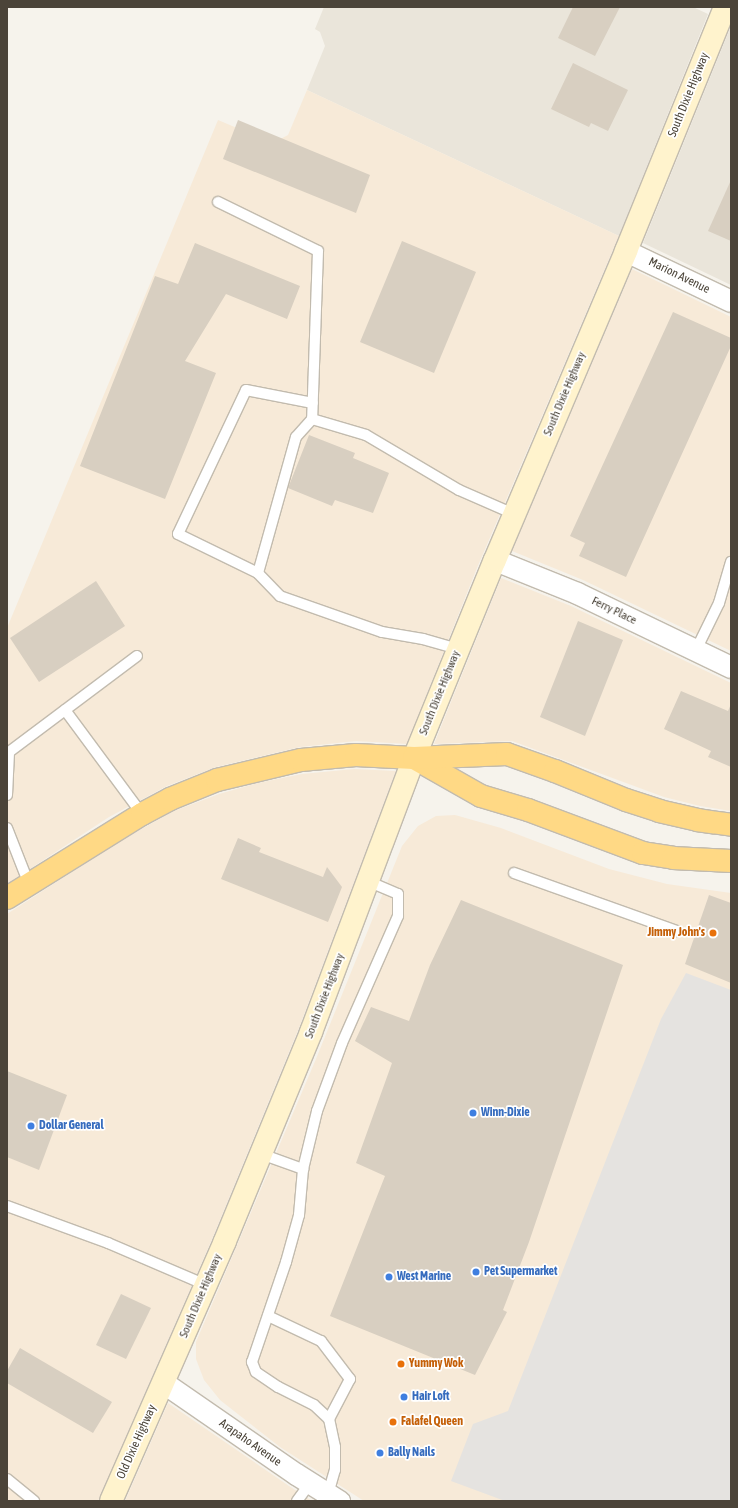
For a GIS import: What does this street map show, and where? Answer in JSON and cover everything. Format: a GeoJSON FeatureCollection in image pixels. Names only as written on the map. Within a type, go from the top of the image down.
{"type":"FeatureCollection","features":[{"type":"Feature","properties":{"kind":"highway"},"geometry":{"type":"LineString","coordinates":[[7,898],[142,814],[170,799],[217,780],[294,762],[356,755],[414,758],[507,754],[555,771],[626,800],[659,811],[697,820],[731,825]]}},
{"type":"Feature","properties":{"kind":"highway"},"geometry":{"type":"LineString","coordinates":[[414,758],[481,796],[528,810],[642,853],[673,858],[731,860]]}},
{"type":"Feature","properties":{"kind":"main road","name":"South Dixie Highway"},"geometry":{"type":"LineString","coordinates":[[164,1383],[311,1032],[414,758],[458,649],[626,250],[725,7]]}},
{"type":"Feature","properties":{"kind":"main road","name":"Old Dixie Highway"},"geometry":{"type":"LineString","coordinates":[[111,1501],[164,1383]]}},
{"type":"Feature","properties":{"kind":"street","name":"Marion Avenue"},"geometry":{"type":"LineString","coordinates":[[626,250],[731,300]]}},
{"type":"Feature","properties":{"kind":"street","name":"Ferry Place"},"geometry":{"type":"LineString","coordinates":[[495,560],[577,593],[731,667]]}},
{"type":"Feature","properties":{"kind":"street","name":"Arapaho Avenue"},"geometry":{"type":"LineString","coordinates":[[164,1383],[333,1498]]}},
{"type":"Feature","properties":{"kind":"lane"},"geometry":{"type":"LineString","coordinates":[[218,202],[318,251],[312,419],[296,437],[258,573]]}},
{"type":"Feature","properties":{"kind":"lane"},"geometry":{"type":"LineString","coordinates":[[313,403],[246,390],[178,534],[258,573],[280,596],[382,632],[423,639],[458,649]]}},
{"type":"Feature","properties":{"kind":"lane"},"geometry":{"type":"LineString","coordinates":[[312,419],[366,435],[459,490],[514,514]]}},
{"type":"Feature","properties":{"kind":"lane"},"geometry":{"type":"LineString","coordinates":[[696,650],[719,603],[731,562]]}},
{"type":"Feature","properties":{"kind":"lane"},"geometry":{"type":"LineString","coordinates":[[7,795],[9,752],[138,656]]}},
{"type":"Feature","properties":{"kind":"lane"},"geometry":{"type":"LineString","coordinates":[[65,710],[142,814]]}},
{"type":"Feature","properties":{"kind":"lane"},"geometry":{"type":"LineString","coordinates":[[7,828],[29,884]]}},
{"type":"Feature","properties":{"kind":"lane"},"geometry":{"type":"LineString","coordinates":[[514,873],[677,931]]}},
{"type":"Feature","properties":{"kind":"lane"},"geometry":{"type":"LineString","coordinates":[[333,1498],[335,1447],[328,1419],[314,1405],[278,1387],[256,1372],[252,1362],[268,1316],[299,1215],[303,1169],[317,1111],[342,1043],[398,916],[398,894],[368,881]]}},
{"type":"Feature","properties":{"kind":"lane"},"geometry":{"type":"LineString","coordinates":[[261,1154],[303,1169]]}},
{"type":"Feature","properties":{"kind":"lane"},"geometry":{"type":"LineString","coordinates":[[7,1206],[108,1244],[206,1285]]}},
{"type":"Feature","properties":{"kind":"lane"},"geometry":{"type":"LineString","coordinates":[[268,1316],[321,1341],[350,1379],[328,1419]]}},
{"type":"Feature","properties":{"kind":"lane"},"geometry":{"type":"LineString","coordinates":[[7,1479],[34,1501]]}},
{"type":"Feature","properties":{"kind":"lane"},"geometry":{"type":"LineString","coordinates":[[297,1501],[310,1483]]}},
{"type":"Feature","properties":{"kind":"shaded area"},"geometry":{"type":"Polygon","coordinates":[[[324,7],[693,7],[708,14],[619,236],[307,90],[325,46],[320,32],[315,29],[324,7]]]}},
{"type":"Feature","properties":{"kind":"shaded area"},"geometry":{"type":"Polygon","coordinates":[[[731,26],[731,285],[643,243],[731,26]]]}},
{"type":"Feature","properties":{"kind":"shaded area"},"geometry":{"type":"Polygon","coordinates":[[[307,90],[619,236],[477,568],[407,744],[356,741],[300,747],[216,767],[167,786],[109,817],[7,884],[7,628],[218,120],[273,143],[288,135],[307,90]]]}},
{"type":"Feature","properties":{"kind":"shaded area"},"geometry":{"type":"Polygon","coordinates":[[[632,269],[731,317],[731,651],[583,580],[512,551],[632,269]]]}},
{"type":"Feature","properties":{"kind":"shaded area"},"geometry":{"type":"Polygon","coordinates":[[[501,578],[571,606],[731,683],[731,811],[700,806],[664,797],[512,741],[434,744],[501,578]]]}},
{"type":"Feature","properties":{"kind":"shaded area"},"geometry":{"type":"Polygon","coordinates":[[[354,769],[396,771],[299,1028],[213,1237],[98,1501],[7,1501],[7,914],[120,841],[174,811],[219,794],[258,783],[302,774],[354,769]]]}},
{"type":"Feature","properties":{"kind":"shaded area"},"geometry":{"type":"Polygon","coordinates":[[[455,815],[501,828],[609,869],[667,884],[731,893],[731,1501],[364,1501],[280,1447],[220,1400],[204,1380],[196,1359],[196,1342],[316,1059],[402,846],[418,826],[436,816],[455,815]]]}},
{"type":"Feature","properties":{"kind":"shaded area"},"geometry":{"type":"Polygon","coordinates":[[[686,973],[731,990],[731,1501],[505,1501],[451,1481],[473,1424],[508,1411],[661,1019],[686,973]]]}},
{"type":"Feature","properties":{"kind":"shaded area"},"geometry":{"type":"Polygon","coordinates":[[[168,1403],[289,1486],[312,1501],[125,1501],[168,1403]]]}},
{"type":"Feature","properties":{"kind":"building"},"geometry":{"type":"Polygon","coordinates":[[[573,7],[620,7],[595,56],[558,38],[573,7]]]}},
{"type":"Feature","properties":{"kind":"building"},"geometry":{"type":"Polygon","coordinates":[[[573,63],[628,90],[608,131],[591,123],[589,127],[551,109],[573,63]]]}},
{"type":"Feature","properties":{"kind":"building"},"geometry":{"type":"Polygon","coordinates":[[[238,120],[370,175],[356,213],[223,159],[238,120]]]}},
{"type":"Feature","properties":{"kind":"building"},"geometry":{"type":"Polygon","coordinates":[[[731,180],[731,241],[708,231],[731,180]]]}},
{"type":"Feature","properties":{"kind":"building"},"geometry":{"type":"Polygon","coordinates":[[[402,241],[476,272],[434,373],[360,342],[402,241]]]}},
{"type":"Feature","properties":{"kind":"building"},"geometry":{"type":"Polygon","coordinates":[[[195,243],[300,286],[287,319],[226,294],[185,361],[216,373],[165,499],[80,466],[155,276],[178,284],[195,243]]]}},
{"type":"Feature","properties":{"kind":"building"},"geometry":{"type":"Polygon","coordinates":[[[673,312],[731,338],[731,346],[626,577],[579,556],[585,543],[570,536],[673,312]]]}},
{"type":"Feature","properties":{"kind":"building"},"geometry":{"type":"Polygon","coordinates":[[[309,435],[355,453],[353,458],[389,473],[373,513],[335,500],[332,506],[288,488],[309,435]]]}},
{"type":"Feature","properties":{"kind":"building"},"geometry":{"type":"Polygon","coordinates":[[[96,581],[125,626],[39,682],[10,638],[96,581]]]}},
{"type":"Feature","properties":{"kind":"building"},"geometry":{"type":"Polygon","coordinates":[[[578,621],[623,640],[585,736],[540,717],[578,621]]]}},
{"type":"Feature","properties":{"kind":"building"},"geometry":{"type":"Polygon","coordinates":[[[681,691],[728,711],[731,704],[731,767],[708,757],[711,751],[664,729],[681,691]]]}},
{"type":"Feature","properties":{"kind":"building"},"geometry":{"type":"Polygon","coordinates":[[[238,838],[261,848],[259,852],[323,877],[327,867],[342,887],[328,922],[221,879],[238,838]]]}},
{"type":"Feature","properties":{"kind":"building","name":"Jimmy John's"},"geometry":{"type":"Polygon","coordinates":[[[709,895],[731,903],[731,983],[685,964],[709,895]]]}},
{"type":"Feature","properties":{"kind":"building","name":"Winn-Dixie"},"geometry":{"type":"Polygon","coordinates":[[[461,900],[623,965],[529,1242],[503,1310],[507,1312],[475,1375],[330,1316],[385,1176],[356,1163],[392,1063],[355,1041],[371,1007],[409,1021],[430,965],[461,900]]]}},
{"type":"Feature","properties":{"kind":"building","name":"Dollar General"},"geometry":{"type":"Polygon","coordinates":[[[7,1071],[67,1095],[39,1170],[7,1157],[7,1071]]]}},
{"type":"Feature","properties":{"kind":"building"},"geometry":{"type":"Polygon","coordinates":[[[121,1294],[151,1308],[126,1359],[96,1345],[121,1294]]]}},
{"type":"Feature","properties":{"kind":"building"},"geometry":{"type":"Polygon","coordinates":[[[20,1348],[112,1402],[93,1433],[7,1383],[7,1371],[20,1348]]]}},
{"type":"Feature","properties":{"kind":"place","name":"Jimmy John's"},"geometry":{"type":"Point","coordinates":[713,933]}},
{"type":"Feature","properties":{"kind":"place","name":"Winn-Dixie"},"geometry":{"type":"Point","coordinates":[473,1113]}},
{"type":"Feature","properties":{"kind":"place","name":"Dollar General"},"geometry":{"type":"Point","coordinates":[31,1126]}},
{"type":"Feature","properties":{"kind":"place","name":"Pet Supermarket"},"geometry":{"type":"Point","coordinates":[476,1272]}},
{"type":"Feature","properties":{"kind":"place","name":"West Marine"},"geometry":{"type":"Point","coordinates":[389,1277]}},
{"type":"Feature","properties":{"kind":"place","name":"Yummy Wok"},"geometry":{"type":"Point","coordinates":[401,1364]}},
{"type":"Feature","properties":{"kind":"place","name":"Hair Loft"},"geometry":{"type":"Point","coordinates":[404,1397]}},
{"type":"Feature","properties":{"kind":"place","name":"Falafel Queen"},"geometry":{"type":"Point","coordinates":[393,1422]}},
{"type":"Feature","properties":{"kind":"place","name":"Bally Nails"},"geometry":{"type":"Point","coordinates":[380,1453]}}]}
